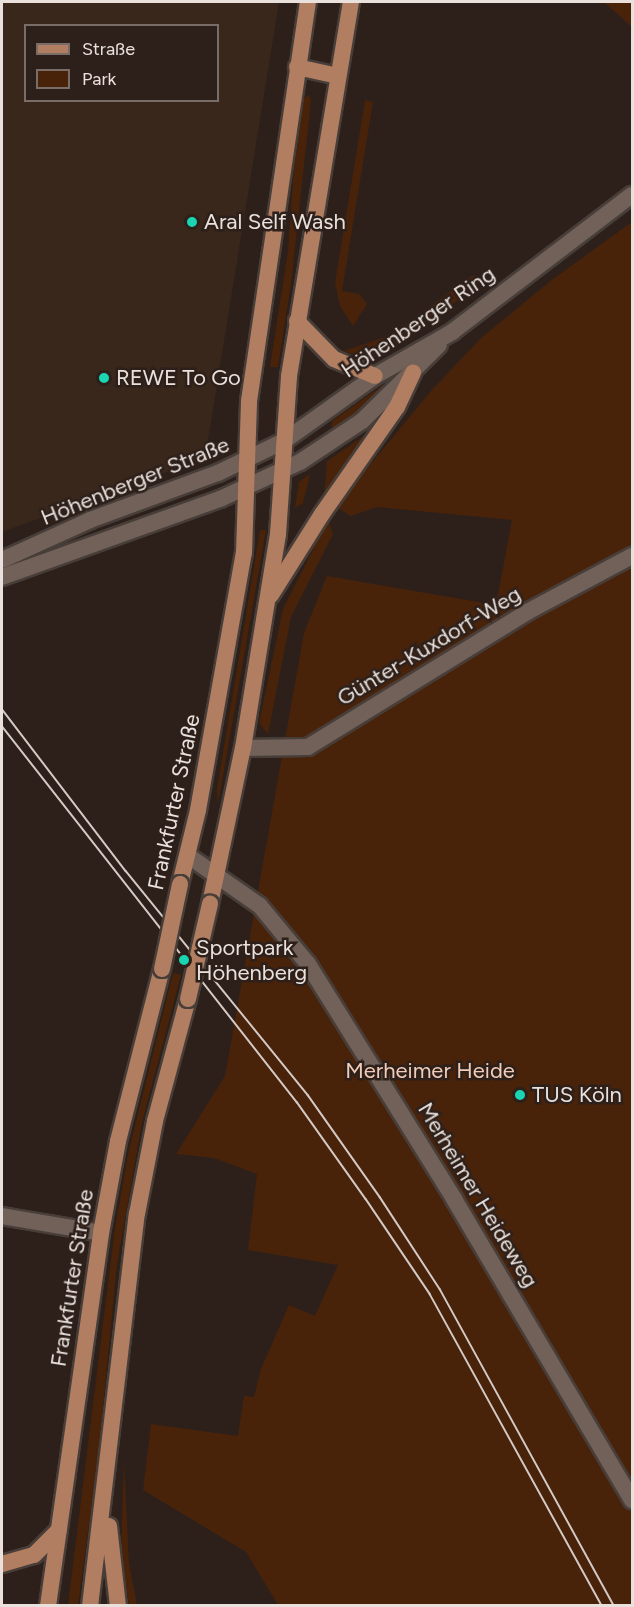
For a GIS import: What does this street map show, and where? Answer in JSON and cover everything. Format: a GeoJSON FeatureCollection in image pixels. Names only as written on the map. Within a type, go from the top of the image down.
{"type":"FeatureCollection","features":[{"type":"Feature","properties":{"kind":"main road","name":"Frankfurter Straße"},"geometry":{"type":"LineString","coordinates":[[48,1605],[101,1233],[118,1141],[162,969],[187,855],[239,583],[248,488],[249,401],[308,2]]}},
{"type":"Feature","properties":{"kind":"main road"},"geometry":{"type":"LineString","coordinates":[[90,1605],[110,1461],[121,1336],[146,1162],[188,999],[243,748],[280,520],[284,441],[297,321],[351,2]]}},
{"type":"Feature","properties":{"kind":"main road"},"geometry":{"type":"LineString","coordinates":[[297,67],[338,76]]}},
{"type":"Feature","properties":{"kind":"main road"},"geometry":{"type":"LineString","coordinates":[[297,321],[316,345],[334,359],[375,375]]}},
{"type":"Feature","properties":{"kind":"main road"},"geometry":{"type":"LineString","coordinates":[[267,600],[322,514],[398,406],[413,372]]}},
{"type":"Feature","properties":{"kind":"main road"},"geometry":{"type":"LineString","coordinates":[[110,1461],[110,1556],[118,1605]]}},
{"type":"Feature","properties":{"kind":"main road"},"geometry":{"type":"LineString","coordinates":[[2,1564],[34,1554],[59,1529]]}},
{"type":"Feature","properties":{"kind":"street","name":"Höhenberger Ring"},"geometry":{"type":"LineString","coordinates":[[284,441],[375,375],[452,332],[633,195]]}},
{"type":"Feature","properties":{"kind":"street","name":"Höhenberger Straße"},"geometry":{"type":"LineString","coordinates":[[2,577],[248,488],[282,471],[354,428],[452,332]]}},
{"type":"Feature","properties":{"kind":"street","name":"Höhenberger Straße"},"geometry":{"type":"LineString","coordinates":[[2,560],[90,520],[247,461],[284,441]]}},
{"type":"Feature","properties":{"kind":"street","name":"Günter-Kuxdorf-Weg"},"geometry":{"type":"LineString","coordinates":[[243,748],[308,747],[529,611],[633,556]]}},
{"type":"Feature","properties":{"kind":"street","name":"Merheimer Heideweg"},"geometry":{"type":"LineString","coordinates":[[187,855],[260,906],[335,1003],[633,1500]]}},
{"type":"Feature","properties":{"kind":"street"},"geometry":{"type":"LineString","coordinates":[[2,1216],[101,1233]]}},
{"type":"Feature","properties":{"kind":"shaded area"},"geometry":{"type":"Polygon","coordinates":[[[2,2],[279,2],[205,458],[2,532],[2,2]]]}},
{"type":"Feature","properties":{"kind":"green space"},"geometry":{"type":"Polygon","coordinates":[[[604,2],[632,2],[632,27],[604,2]]]}},
{"type":"Feature","properties":{"kind":"green space"},"geometry":{"type":"Polygon","coordinates":[[[309,95],[311,101],[291,284],[278,367],[270,367],[288,252],[294,167],[304,98],[309,95]]]}},
{"type":"Feature","properties":{"kind":"green space"},"geometry":{"type":"Polygon","coordinates":[[[365,100],[373,102],[342,291],[359,294],[367,304],[353,326],[340,306],[335,283],[365,100]]]}},
{"type":"Feature","properties":{"kind":"green space","name":"Merheimer Heide"},"geometry":{"type":"Polygon","coordinates":[[[632,222],[632,1605],[278,1605],[246,1552],[143,1490],[151,1424],[238,1436],[244,1396],[254,1397],[261,1369],[289,1305],[315,1316],[338,1265],[248,1250],[257,1174],[214,1158],[176,1154],[225,1076],[304,633],[327,576],[496,605],[512,520],[377,507],[350,516],[336,506],[431,391],[481,338],[553,279],[632,222]]]}},
{"type":"Feature","properties":{"kind":"green space"},"geometry":{"type":"Polygon","coordinates":[[[473,275],[480,284],[388,351],[359,356],[344,351],[391,335],[473,275]]]}},
{"type":"Feature","properties":{"kind":"green space"},"geometry":{"type":"Polygon","coordinates":[[[393,378],[393,384],[331,434],[332,421],[393,378]]]}},
{"type":"Feature","properties":{"kind":"green space"},"geometry":{"type":"Polygon","coordinates":[[[371,431],[324,497],[327,461],[371,431]]]}},
{"type":"Feature","properties":{"kind":"green space"},"geometry":{"type":"Polygon","coordinates":[[[310,474],[303,503],[295,508],[299,482],[310,474]]]}},
{"type":"Feature","properties":{"kind":"green space"},"geometry":{"type":"Polygon","coordinates":[[[328,520],[333,534],[291,617],[268,734],[259,723],[283,609],[328,520]]]}},
{"type":"Feature","properties":{"kind":"green space"},"geometry":{"type":"Polygon","coordinates":[[[260,530],[266,530],[218,804],[217,790],[260,530]]]}},
{"type":"Feature","properties":{"kind":"green space"},"geometry":{"type":"Polygon","coordinates":[[[173,973],[181,975],[142,1123],[117,1264],[98,1458],[78,1605],[68,1605],[115,1228],[128,1154],[173,973]]]}},
{"type":"Feature","properties":{"kind":"green space"},"geometry":{"type":"Polygon","coordinates":[[[124,1460],[129,1563],[137,1605],[129,1605],[121,1551],[124,1460]]]}},
{"type":"Feature","properties":{"kind":"tram line"},"geometry":{"type":"LineString","coordinates":[[2,709],[126,871],[308,1095],[380,1197],[440,1289],[614,1606]]}},
{"type":"Feature","properties":{"kind":"tram line"},"geometry":{"type":"LineString","coordinates":[[2,726],[297,1102],[366,1199],[430,1294],[602,1606]]}},
{"type":"Feature","properties":{"kind":"place","name":"Aral Self Wash"},"geometry":{"type":"Point","coordinates":[192,222]}},
{"type":"Feature","properties":{"kind":"place","name":"REWE To Go"},"geometry":{"type":"Point","coordinates":[104,378]}},
{"type":"Feature","properties":{"kind":"place","name":"Sportpark Höhenberg"},"geometry":{"type":"Point","coordinates":[184,960]}},
{"type":"Feature","properties":{"kind":"place","name":"TUS Köln"},"geometry":{"type":"Point","coordinates":[520,1095]}}]}
